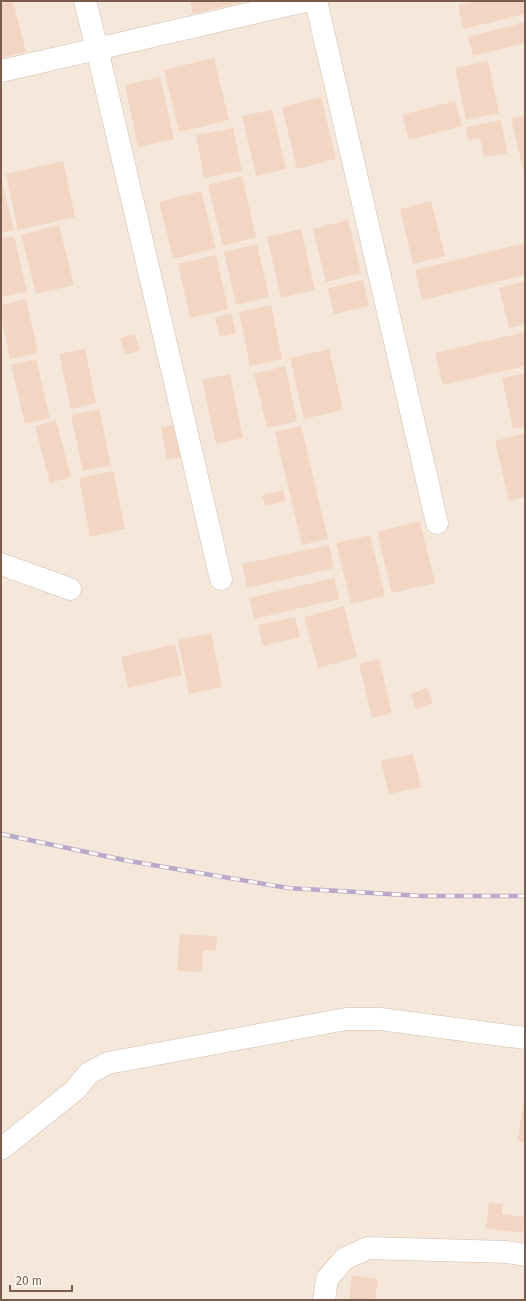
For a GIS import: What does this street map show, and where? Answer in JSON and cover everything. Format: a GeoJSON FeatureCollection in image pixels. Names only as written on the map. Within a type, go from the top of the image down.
{"type":"FeatureCollection","features":[{"type":"Feature","properties":{"kind":"street"},"geometry":{"type":"LineString","coordinates":[[85,1],[221,579]]}},
{"type":"Feature","properties":{"kind":"street"},"geometry":{"type":"LineString","coordinates":[[1,71],[305,1]]}},
{"type":"Feature","properties":{"kind":"street"},"geometry":{"type":"LineString","coordinates":[[316,1],[437,523]]}},
{"type":"Feature","properties":{"kind":"street"},"geometry":{"type":"LineString","coordinates":[[1,564],[70,589]]}},
{"type":"Feature","properties":{"kind":"street"},"geometry":{"type":"LineString","coordinates":[[1,1149],[75,1090],[89,1073],[108,1063],[346,1019],[380,1019],[525,1038]]}},
{"type":"Feature","properties":{"kind":"street"},"geometry":{"type":"LineString","coordinates":[[324,1300],[327,1279],[344,1258],[368,1248],[507,1252],[525,1255]]}},
{"type":"Feature","properties":{"kind":"shaded area"},"geometry":{"type":"Polygon","coordinates":[[[1,1],[525,1],[525,1300],[1,1300],[1,1]]]}},
{"type":"Feature","properties":{"kind":"building"},"geometry":{"type":"Polygon","coordinates":[[[13,1],[26,52],[1,58],[1,4],[13,1]]]}},
{"type":"Feature","properties":{"kind":"building"},"geometry":{"type":"Polygon","coordinates":[[[190,1],[244,1],[244,2],[193,14],[190,1]]]}},
{"type":"Feature","properties":{"kind":"building"},"geometry":{"type":"Polygon","coordinates":[[[476,1],[525,1],[525,14],[463,29],[458,5],[476,1]]]}},
{"type":"Feature","properties":{"kind":"building"},"geometry":{"type":"Polygon","coordinates":[[[525,22],[525,43],[473,56],[468,37],[525,22]]]}},
{"type":"Feature","properties":{"kind":"building"},"geometry":{"type":"Polygon","coordinates":[[[214,58],[229,120],[179,132],[164,70],[214,58]]]}},
{"type":"Feature","properties":{"kind":"building"},"geometry":{"type":"Polygon","coordinates":[[[488,61],[499,113],[466,120],[455,68],[488,61]]]}},
{"type":"Feature","properties":{"kind":"building"},"geometry":{"type":"Polygon","coordinates":[[[160,77],[174,139],[138,147],[125,85],[160,77]]]}},
{"type":"Feature","properties":{"kind":"building"},"geometry":{"type":"Polygon","coordinates":[[[321,97],[336,159],[297,169],[282,107],[321,97]]]}},
{"type":"Feature","properties":{"kind":"building"},"geometry":{"type":"Polygon","coordinates":[[[455,101],[462,126],[409,140],[402,115],[455,101]]]}},
{"type":"Feature","properties":{"kind":"building"},"geometry":{"type":"Polygon","coordinates":[[[272,110],[286,169],[256,176],[242,116],[272,110]]]}},
{"type":"Feature","properties":{"kind":"building"},"geometry":{"type":"Polygon","coordinates":[[[525,115],[525,173],[524,173],[511,119],[525,115]]]}},
{"type":"Feature","properties":{"kind":"building"},"geometry":{"type":"Polygon","coordinates":[[[501,120],[507,153],[484,157],[480,138],[468,140],[466,127],[501,120]]]}},
{"type":"Feature","properties":{"kind":"building"},"geometry":{"type":"Polygon","coordinates":[[[233,128],[242,171],[204,178],[196,135],[233,128]]]}},
{"type":"Feature","properties":{"kind":"building"},"geometry":{"type":"Polygon","coordinates":[[[63,161],[75,217],[18,230],[6,174],[63,161]]]}},
{"type":"Feature","properties":{"kind":"building"},"geometry":{"type":"Polygon","coordinates":[[[242,176],[256,237],[223,246],[208,185],[242,176]]]}},
{"type":"Feature","properties":{"kind":"building"},"geometry":{"type":"Polygon","coordinates":[[[1,179],[14,230],[1,233],[1,179]]]}},
{"type":"Feature","properties":{"kind":"building"},"geometry":{"type":"Polygon","coordinates":[[[201,191],[216,248],[173,259],[159,202],[201,191]]]}},
{"type":"Feature","properties":{"kind":"building"},"geometry":{"type":"Polygon","coordinates":[[[431,201],[445,256],[413,264],[400,209],[431,201]]]}},
{"type":"Feature","properties":{"kind":"building"},"geometry":{"type":"Polygon","coordinates":[[[348,220],[361,273],[326,282],[313,229],[348,220]]]}},
{"type":"Feature","properties":{"kind":"building"},"geometry":{"type":"Polygon","coordinates":[[[59,225],[74,285],[36,294],[21,235],[59,225]]]}},
{"type":"Feature","properties":{"kind":"building"},"geometry":{"type":"Polygon","coordinates":[[[301,229],[315,290],[281,298],[267,237],[301,229]]]}},
{"type":"Feature","properties":{"kind":"building"},"geometry":{"type":"Polygon","coordinates":[[[14,236],[27,292],[1,297],[1,239],[14,236]]]}},
{"type":"Feature","properties":{"kind":"building"},"geometry":{"type":"Polygon","coordinates":[[[525,243],[525,275],[422,300],[415,270],[525,243]]]}},
{"type":"Feature","properties":{"kind":"building"},"geometry":{"type":"Polygon","coordinates":[[[257,244],[269,297],[236,305],[224,252],[257,244]]]}},
{"type":"Feature","properties":{"kind":"building"},"geometry":{"type":"Polygon","coordinates":[[[216,255],[228,309],[190,318],[178,264],[216,255]]]}},
{"type":"Feature","properties":{"kind":"building"},"geometry":{"type":"Polygon","coordinates":[[[363,280],[369,306],[334,314],[328,288],[363,280]]]}},
{"type":"Feature","properties":{"kind":"building"},"geometry":{"type":"Polygon","coordinates":[[[525,281],[525,324],[509,328],[499,288],[525,281]]]}},
{"type":"Feature","properties":{"kind":"building"},"geometry":{"type":"Polygon","coordinates":[[[26,299],[38,353],[10,359],[1,316],[1,305],[26,299]]]}},
{"type":"Feature","properties":{"kind":"building"},"geometry":{"type":"Polygon","coordinates":[[[271,305],[282,359],[250,366],[239,312],[271,305]]]}},
{"type":"Feature","properties":{"kind":"building"},"geometry":{"type":"Polygon","coordinates":[[[231,313],[236,333],[220,337],[215,318],[231,313]]]}},
{"type":"Feature","properties":{"kind":"building"},"geometry":{"type":"Polygon","coordinates":[[[525,332],[525,366],[443,385],[435,353],[525,332]]]}},
{"type":"Feature","properties":{"kind":"building"},"geometry":{"type":"Polygon","coordinates":[[[135,334],[140,350],[125,355],[120,338],[135,334]]]}},
{"type":"Feature","properties":{"kind":"building"},"geometry":{"type":"Polygon","coordinates":[[[85,349],[96,403],[71,409],[59,354],[85,349]]]}},
{"type":"Feature","properties":{"kind":"building"},"geometry":{"type":"Polygon","coordinates":[[[329,349],[343,410],[304,419],[290,358],[329,349]]]}},
{"type":"Feature","properties":{"kind":"building"},"geometry":{"type":"Polygon","coordinates":[[[36,359],[50,418],[25,424],[11,365],[36,359]]]}},
{"type":"Feature","properties":{"kind":"building"},"geometry":{"type":"Polygon","coordinates":[[[285,366],[297,421],[267,428],[254,374],[285,366]]]}},
{"type":"Feature","properties":{"kind":"building"},"geometry":{"type":"Polygon","coordinates":[[[525,373],[525,427],[513,429],[502,378],[525,373]]]}},
{"type":"Feature","properties":{"kind":"building"},"geometry":{"type":"Polygon","coordinates":[[[230,374],[243,438],[216,444],[202,380],[230,374]]]}},
{"type":"Feature","properties":{"kind":"building"},"geometry":{"type":"Polygon","coordinates":[[[99,409],[111,465],[83,471],[71,415],[99,409]]]}},
{"type":"Feature","properties":{"kind":"building"},"geometry":{"type":"Polygon","coordinates":[[[56,420],[71,477],[50,483],[35,426],[56,420]]]}},
{"type":"Feature","properties":{"kind":"building"},"geometry":{"type":"Polygon","coordinates":[[[174,425],[181,457],[167,460],[161,427],[174,425]]]}},
{"type":"Feature","properties":{"kind":"building"},"geometry":{"type":"Polygon","coordinates":[[[301,426],[328,539],[302,545],[275,432],[301,426]]]}},
{"type":"Feature","properties":{"kind":"building"},"geometry":{"type":"Polygon","coordinates":[[[525,433],[525,497],[509,501],[495,441],[525,433]]]}},
{"type":"Feature","properties":{"kind":"building"},"geometry":{"type":"Polygon","coordinates":[[[113,471],[125,529],[90,537],[79,478],[113,471]]]}},
{"type":"Feature","properties":{"kind":"building"},"geometry":{"type":"Polygon","coordinates":[[[283,490],[286,501],[265,506],[262,495],[283,490]]]}},
{"type":"Feature","properties":{"kind":"building"},"geometry":{"type":"Polygon","coordinates":[[[420,521],[435,583],[392,593],[377,532],[420,521]]]}},
{"type":"Feature","properties":{"kind":"building"},"geometry":{"type":"Polygon","coordinates":[[[370,535],[385,596],[351,604],[336,543],[370,535]]]}},
{"type":"Feature","properties":{"kind":"building"},"geometry":{"type":"Polygon","coordinates":[[[329,545],[334,568],[247,588],[242,564],[329,545]]]}},
{"type":"Feature","properties":{"kind":"building"},"geometry":{"type":"Polygon","coordinates":[[[334,578],[339,599],[254,619],[249,598],[334,578]]]}},
{"type":"Feature","properties":{"kind":"building"},"geometry":{"type":"Polygon","coordinates":[[[344,606],[357,657],[318,668],[304,617],[344,606]]]}},
{"type":"Feature","properties":{"kind":"building"},"geometry":{"type":"Polygon","coordinates":[[[295,617],[300,637],[263,646],[258,625],[295,617]]]}},
{"type":"Feature","properties":{"kind":"building"},"geometry":{"type":"Polygon","coordinates":[[[211,633],[222,687],[189,694],[178,640],[211,633]]]}},
{"type":"Feature","properties":{"kind":"building"},"geometry":{"type":"Polygon","coordinates":[[[175,644],[182,675],[128,688],[121,657],[175,644]]]}},
{"type":"Feature","properties":{"kind":"building"},"geometry":{"type":"Polygon","coordinates":[[[379,659],[392,713],[372,718],[359,664],[379,659]]]}},
{"type":"Feature","properties":{"kind":"building"},"geometry":{"type":"Polygon","coordinates":[[[427,688],[433,703],[416,710],[411,694],[427,688]]]}},
{"type":"Feature","properties":{"kind":"building"},"geometry":{"type":"Polygon","coordinates":[[[413,754],[421,787],[389,794],[381,761],[413,754]]]}},
{"type":"Feature","properties":{"kind":"building"},"geometry":{"type":"Polygon","coordinates":[[[180,934],[217,936],[216,951],[203,950],[202,972],[177,971],[180,934]]]}},
{"type":"Feature","properties":{"kind":"building"},"geometry":{"type":"Polygon","coordinates":[[[525,1095],[525,1142],[518,1141],[525,1095]]]}},
{"type":"Feature","properties":{"kind":"building"},"geometry":{"type":"Polygon","coordinates":[[[489,1202],[503,1204],[502,1214],[525,1217],[523,1233],[486,1229],[489,1202]]]}},
{"type":"Feature","properties":{"kind":"building"},"geometry":{"type":"Polygon","coordinates":[[[352,1275],[378,1279],[375,1300],[349,1300],[352,1275]]]}},
{"type":"Feature","properties":{"kind":"railway"},"geometry":{"type":"LineString","coordinates":[[1,834],[129,861],[288,888],[422,896],[525,896]]}}]}
